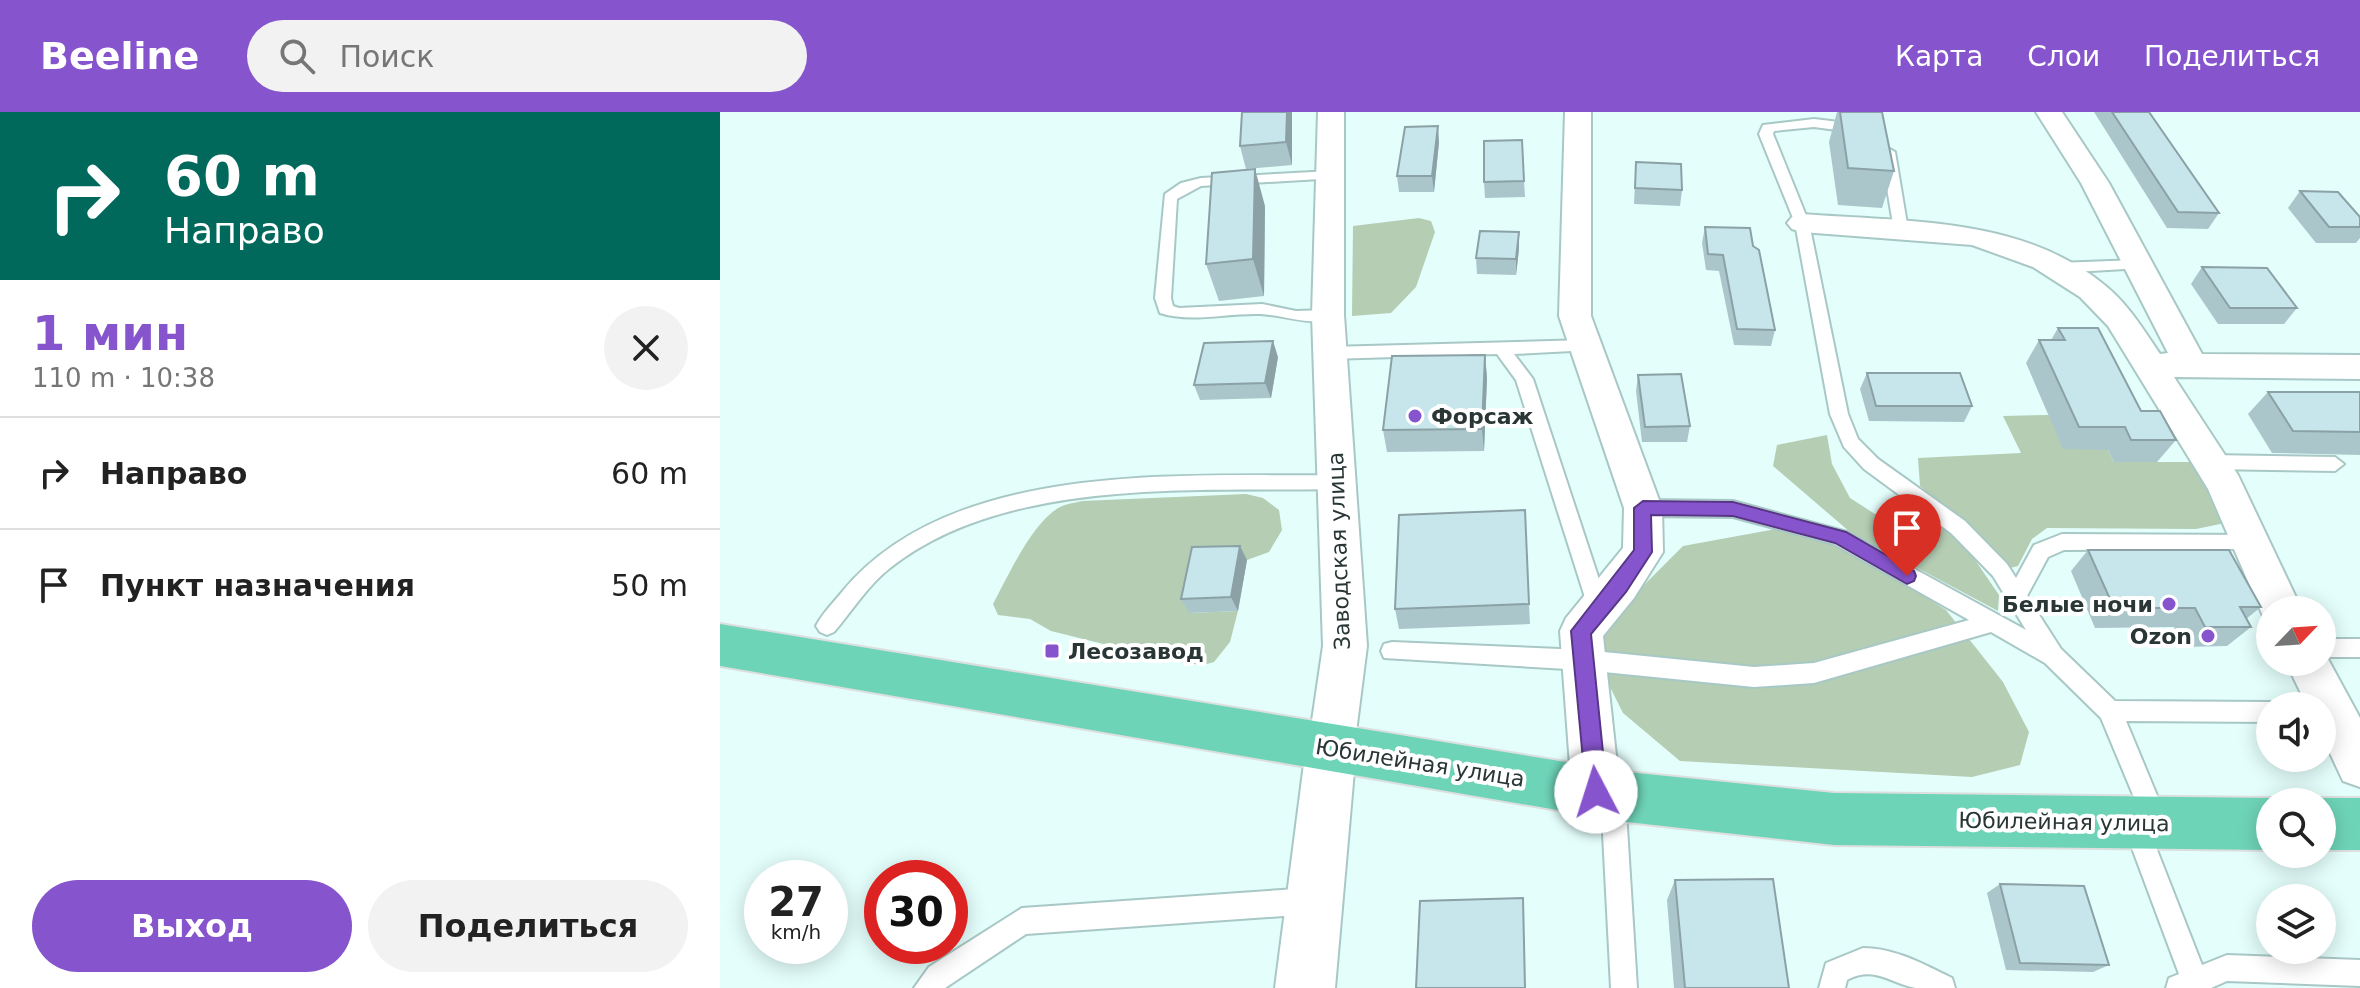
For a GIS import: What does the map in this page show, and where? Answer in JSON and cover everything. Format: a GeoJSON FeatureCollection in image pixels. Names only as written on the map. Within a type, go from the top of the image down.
{"type":"FeatureCollection","features":[{"type":"Feature","properties":{"kind":"main road","name":"Юбилейная улица"},"geometry":{"type":"LineString","coordinates":[[720,645],[1605,794],[1834,819],[2256,824]]}},
{"type":"Feature","properties":{"kind":"main road"},"geometry":{"type":"LineString","coordinates":[[2336,824],[2360,824]]}},
{"type":"Feature","properties":{"kind":"street","name":"Заводская улица"},"geometry":{"type":"LineString","coordinates":[[1305,988],[1345,646],[1328,315],[1331,112]]}},
{"type":"Feature","properties":{"kind":"street"},"geometry":{"type":"LineString","coordinates":[[1578,112],[1575,316],[1643,508],[1643,552],[1581,631],[1605,794]]}},
{"type":"Feature","properties":{"kind":"street"},"geometry":{"type":"LineString","coordinates":[[2049,112],[2095,183],[2191,365]]}},
{"type":"Feature","properties":{"kind":"street"},"geometry":{"type":"LineString","coordinates":[[1802,223],[1976,236],[2044,260],[2091,290],[2120,319],[2225,485],[2275,596]]}},
{"type":"Feature","properties":{"kind":"street"},"geometry":{"type":"LineString","coordinates":[[2151,365],[2360,367]]}},
{"type":"Feature","properties":{"kind":"street"},"geometry":{"type":"LineString","coordinates":[[2336,725],[2360,765]]}},
{"type":"Feature","properties":{"kind":"lane"},"geometry":{"type":"LineString","coordinates":[[1763,112],[1767,131],[1802,223],[1839,414],[1850,442],[1871,464],[1958,527],[2000,570],[2053,656],[2110,711],[2146,823],[2187,985],[2227,968],[2360,973]]}},
{"type":"Feature","properties":{"kind":"lane"},"geometry":{"type":"LineString","coordinates":[[1767,131],[1781,124],[1837,124],[1874,135],[1886,143],[1901,230]]}},
{"type":"Feature","properties":{"kind":"lane"},"geometry":{"type":"LineString","coordinates":[[1328,315],[1296,316],[1262,309],[1178,313],[1166,309],[1163,298],[1170,197],[1186,186],[1201,182],[1332,175]]}},
{"type":"Feature","properties":{"kind":"lane"},"geometry":{"type":"LineString","coordinates":[[2057,268],[2137,265]]}},
{"type":"Feature","properties":{"kind":"lane"},"geometry":{"type":"LineString","coordinates":[[1329,353],[1586,346]]}},
{"type":"Feature","properties":{"kind":"lane"},"geometry":{"type":"LineString","coordinates":[[1501,348],[1524,379],[1599,610]]}},
{"type":"Feature","properties":{"kind":"lane"},"geometry":{"type":"LineString","coordinates":[[2209,462],[2335,464]]}},
{"type":"Feature","properties":{"kind":"lane"},"geometry":{"type":"LineString","coordinates":[[827,626],[883,563],[937,529],[992,509],[1061,495],[1125,487],[1336,482]]}},
{"type":"Feature","properties":{"kind":"lane"},"geometry":{"type":"LineString","coordinates":[[1643,508],[1733,509],[1840,538],[2053,656]]}},
{"type":"Feature","properties":{"kind":"lane"},"geometry":{"type":"LineString","coordinates":[[2016,596],[2041,551],[2062,542],[2249,541]]}},
{"type":"Feature","properties":{"kind":"lane"},"geometry":{"type":"LineString","coordinates":[[1392,651],[1584,660],[1754,677],[1814,673],[1992,623]]}},
{"type":"Feature","properties":{"kind":"lane"},"geometry":{"type":"LineString","coordinates":[[2336,648],[2360,648]]}},
{"type":"Feature","properties":{"kind":"lane"},"geometry":{"type":"LineString","coordinates":[[2110,711],[2256,712]]}},
{"type":"Feature","properties":{"kind":"lane"},"geometry":{"type":"LineString","coordinates":[[1605,794],[1613,834],[1624,988]]}},
{"type":"Feature","properties":{"kind":"lane"},"geometry":{"type":"LineString","coordinates":[[927,988],[938,976],[1022,921],[1315,900]]}},
{"type":"Feature","properties":{"kind":"lane"},"geometry":{"type":"LineString","coordinates":[[1832,988],[1835,972],[1848,963],[1868,960],[1891,963],[1942,988]]}},
{"type":"Feature","properties":{"kind":"green space"},"geometry":{"type":"Polygon","coordinates":[[[1419,218],[1431,221],[1435,232],[1416,287],[1391,313],[1352,316],[1353,226],[1419,218]]]}},
{"type":"Feature","properties":{"kind":"green space"},"geometry":{"type":"Polygon","coordinates":[[[2048,415],[2108,450],[2114,462],[2190,462],[2216,496],[2225,523],[2196,529],[2047,528],[2032,539],[2018,566],[2006,569],[1965,524],[1920,486],[1918,458],[2021,453],[2003,416],[2048,415]]]}},
{"type":"Feature","properties":{"kind":"green space"},"geometry":{"type":"Polygon","coordinates":[[[1827,435],[1832,464],[1850,498],[1875,514],[1926,517],[1958,535],[1999,595],[1998,611],[1850,532],[1773,466],[1777,445],[1827,435]]]}},
{"type":"Feature","properties":{"kind":"green space"},"geometry":{"type":"Polygon","coordinates":[[[1246,494],[1263,498],[1279,510],[1282,530],[1269,552],[1247,560],[1200,562],[1189,613],[1238,611],[1230,642],[1214,662],[1203,665],[1176,662],[1051,631],[1030,619],[998,615],[993,604],[1021,552],[1039,526],[1061,507],[1082,501],[1246,494]]]}},
{"type":"Feature","properties":{"kind":"green space"},"geometry":{"type":"Polygon","coordinates":[[[1809,523],[1946,610],[2003,682],[2029,732],[2020,765],[1972,777],[1680,761],[1623,713],[1609,685],[1601,628],[1683,546],[1809,523]]]}},
{"type":"Feature","properties":{"kind":"building"},"geometry":{"type":"Polygon","coordinates":[[[1242,112],[1287,112],[1286,142],[1240,146],[1242,112]]]}},
{"type":"Feature","properties":{"kind":"building"},"geometry":{"type":"Polygon","coordinates":[[[1840,112],[1882,112],[1894,171],[1848,168],[1840,112]]]}},
{"type":"Feature","properties":{"kind":"building"},"geometry":{"type":"Polygon","coordinates":[[[2112,112],[2149,112],[2219,213],[2178,212],[2112,112]]]}},
{"type":"Feature","properties":{"kind":"building"},"geometry":{"type":"Polygon","coordinates":[[[1438,126],[1432,176],[1397,176],[1405,127],[1438,126]]]}},
{"type":"Feature","properties":{"kind":"building"},"geometry":{"type":"Polygon","coordinates":[[[1522,140],[1524,181],[1484,182],[1484,141],[1522,140]]]}},
{"type":"Feature","properties":{"kind":"building"},"geometry":{"type":"Polygon","coordinates":[[[1636,162],[1681,164],[1682,190],[1635,188],[1636,162]]]}},
{"type":"Feature","properties":{"kind":"building"},"geometry":{"type":"Polygon","coordinates":[[[1255,169],[1253,259],[1206,264],[1212,173],[1255,169]]]}},
{"type":"Feature","properties":{"kind":"building"},"geometry":{"type":"Polygon","coordinates":[[[2300,191],[2338,192],[2360,217],[2360,227],[2329,227],[2300,191]]]}},
{"type":"Feature","properties":{"kind":"building"},"geometry":{"type":"Polygon","coordinates":[[[1705,227],[1750,228],[1753,246],[1759,250],[1775,330],[1737,329],[1723,255],[1708,254],[1705,227]]]}},
{"type":"Feature","properties":{"kind":"building"},"geometry":{"type":"Polygon","coordinates":[[[1480,231],[1519,232],[1516,259],[1476,258],[1480,231]]]}},
{"type":"Feature","properties":{"kind":"building"},"geometry":{"type":"Polygon","coordinates":[[[2202,267],[2267,268],[2297,308],[2230,308],[2202,267]]]}},
{"type":"Feature","properties":{"kind":"building"},"geometry":{"type":"Polygon","coordinates":[[[2058,328],[2098,328],[2141,411],[2160,411],[2176,440],[2131,440],[2125,427],[2079,427],[2039,340],[2065,340],[2058,328]]]}},
{"type":"Feature","properties":{"kind":"building"},"geometry":{"type":"Polygon","coordinates":[[[1273,341],[1265,383],[1194,385],[1204,343],[1273,341]]]}},
{"type":"Feature","properties":{"kind":"building"},"geometry":{"type":"Polygon","coordinates":[[[1485,355],[1482,429],[1383,430],[1392,356],[1485,355]]]}},
{"type":"Feature","properties":{"kind":"building"},"geometry":{"type":"Polygon","coordinates":[[[1867,373],[1960,373],[1972,406],[1876,406],[1867,373]]]}},
{"type":"Feature","properties":{"kind":"building"},"geometry":{"type":"Polygon","coordinates":[[[1681,374],[1690,426],[1645,427],[1638,375],[1681,374]]]}},
{"type":"Feature","properties":{"kind":"building"},"geometry":{"type":"Polygon","coordinates":[[[2268,392],[2360,392],[2360,432],[2293,431],[2268,392]]]}},
{"type":"Feature","properties":{"kind":"building"},"geometry":{"type":"Polygon","coordinates":[[[1525,510],[1529,604],[1395,609],[1399,515],[1525,510]]]}},
{"type":"Feature","properties":{"kind":"building"},"geometry":{"type":"Polygon","coordinates":[[[1240,546],[1231,597],[1181,599],[1192,547],[1240,546]]]}},
{"type":"Feature","properties":{"kind":"building"},"geometry":{"type":"Polygon","coordinates":[[[2088,550],[2229,550],[2256,598],[2256,607],[2240,607],[2251,627],[2205,627],[2195,608],[2114,608],[2088,550]]]}},
{"type":"Feature","properties":{"kind":"building"},"geometry":{"type":"Polygon","coordinates":[[[1773,879],[1789,988],[1685,988],[1675,880],[1773,879]]]}},
{"type":"Feature","properties":{"kind":"building"},"geometry":{"type":"Polygon","coordinates":[[[2000,884],[2084,886],[2109,965],[2020,963],[2000,884]]]}},
{"type":"Feature","properties":{"kind":"building"},"geometry":{"type":"Polygon","coordinates":[[[1523,898],[1525,988],[1416,988],[1420,901],[1523,898]]]}},
{"type":"Feature","properties":{"kind":"place","name":"Форсаж"},"geometry":{"type":"Point","coordinates":[1415,416]}},
{"type":"Feature","properties":{"kind":"place","name":"Белые ночи"},"geometry":{"type":"Point","coordinates":[2169,604]}},
{"type":"Feature","properties":{"kind":"place","name":"Ozon"},"geometry":{"type":"Point","coordinates":[2208,636]}},
{"type":"Feature","properties":{"kind":"place","name":"Лесозавод"},"geometry":{"type":"Point","coordinates":[1052,651]}},
{"type":"Feature","properties":{"kind":"route"},"geometry":{"type":"LineString","coordinates":[[1596,792],[1581,631],[1643,552],[1643,508],[1733,509],[1840,538],[1907,576]]}}]}
